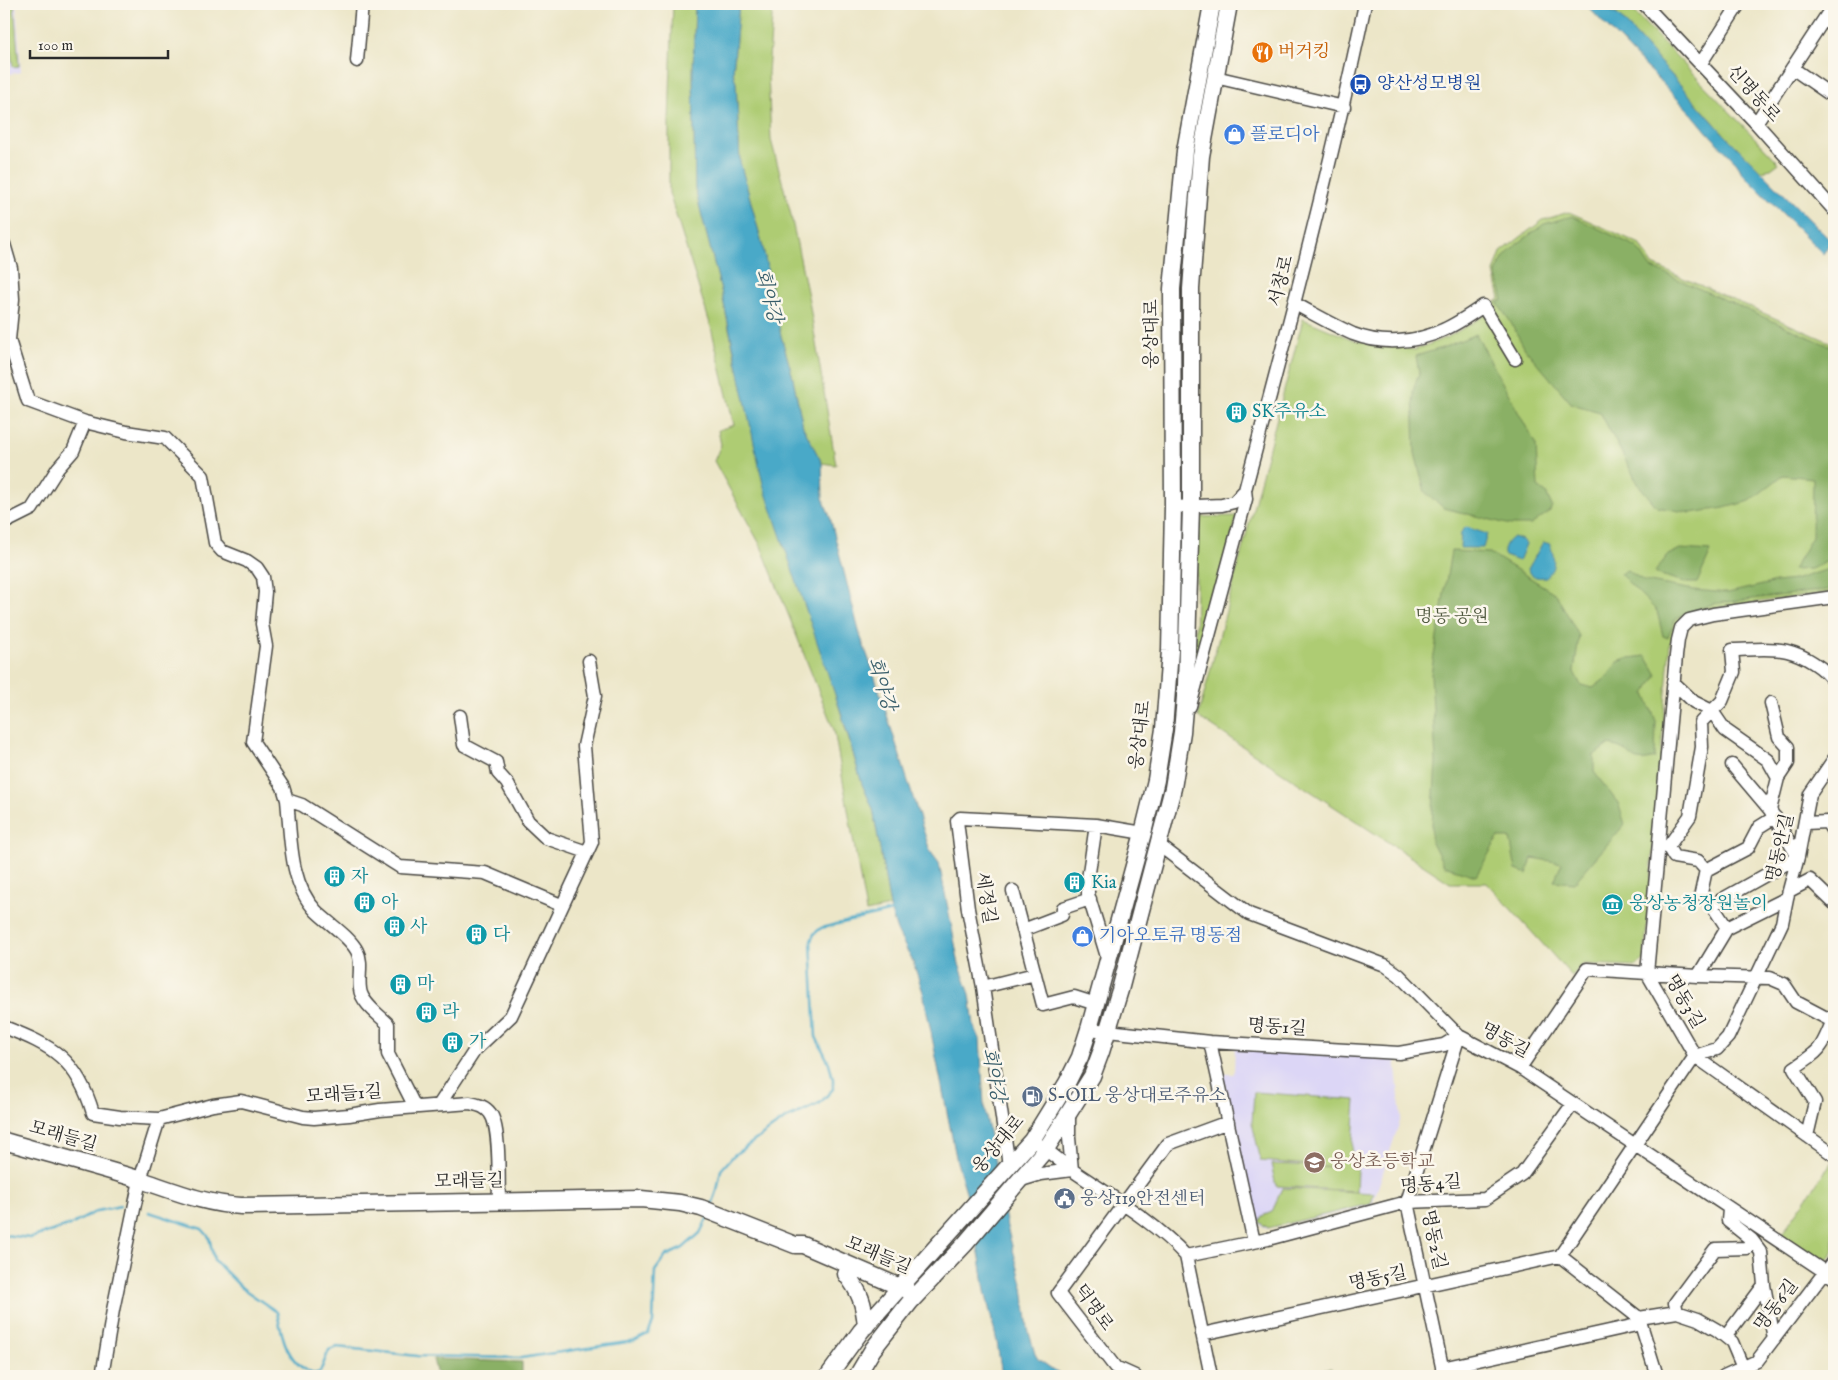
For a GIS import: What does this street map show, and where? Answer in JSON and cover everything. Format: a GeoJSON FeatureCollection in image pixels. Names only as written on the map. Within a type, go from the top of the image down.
{"type":"FeatureCollection","features":[{"type":"Feature","properties":{"kind":"main road","name":"웅상대로"},"geometry":{"type":"LineString","coordinates":[[828,1376],[843,1354],[896,1290],[1032,1140],[1067,1083],[1080,1057],[1096,1004],[1143,833],[1156,780],[1164,729],[1170,651],[1173,507],[1172,289],[1185,151],[1212,4]]}},
{"type":"Feature","properties":{"kind":"main road"},"geometry":{"type":"LineString","coordinates":[[857,1376],[873,1349],[913,1298],[965,1244],[1022,1180],[1046,1149],[1092,1076],[1108,1032],[1173,788],[1182,732],[1186,686],[1191,506],[1191,289],[1201,156],[1229,4]]}},
{"type":"Feature","properties":{"kind":"main road","name":"모래들길"},"geometry":{"type":"LineString","coordinates":[[4,1141],[140,1180],[205,1201],[241,1206],[640,1199],[680,1203],[701,1208],[795,1245],[797,1250],[913,1298]]}},
{"type":"Feature","properties":{"kind":"main road"},"geometry":{"type":"LineString","coordinates":[[866,1326],[861,1296],[849,1270],[893,1272],[911,1268],[921,1262]]}},
{"type":"Feature","properties":{"kind":"street"},"geometry":{"type":"LineString","coordinates":[[357,61],[362,4]]}},
{"type":"Feature","properties":{"kind":"street","name":"서창로"},"geometry":{"type":"LineString","coordinates":[[1182,732],[1246,499],[1245,490],[1295,304],[1344,107],[1365,4]]}},
{"type":"Feature","properties":{"kind":"street","name":"신명동로"},"geometry":{"type":"LineString","coordinates":[[1644,4],[1701,63],[1834,210]]}},
{"type":"Feature","properties":{"kind":"street"},"geometry":{"type":"LineString","coordinates":[[1701,63],[1739,4]]}},
{"type":"Feature","properties":{"kind":"street"},"geometry":{"type":"LineString","coordinates":[[1756,123],[1834,4]]}},
{"type":"Feature","properties":{"kind":"street"},"geometry":{"type":"LineString","coordinates":[[1792,68],[1834,97]]}},
{"type":"Feature","properties":{"kind":"street"},"geometry":{"type":"LineString","coordinates":[[1215,77],[1344,107]]}},
{"type":"Feature","properties":{"kind":"street"},"geometry":{"type":"LineString","coordinates":[[4,244],[11,268],[13,299],[10,340],[28,401],[85,422],[126,432],[165,438],[203,476],[215,543],[222,551],[248,561],[257,568],[263,577],[265,592],[262,624],[266,646],[253,742],[283,787],[287,800],[294,872],[306,898],[317,913],[326,919],[356,949],[360,957],[360,991],[368,1003],[388,1024],[388,1054],[415,1107]]}},
{"type":"Feature","properties":{"kind":"street"},"geometry":{"type":"LineString","coordinates":[[1295,304],[1354,334],[1380,340],[1395,341],[1419,338],[1443,331],[1483,306],[1515,359]]}},
{"type":"Feature","properties":{"kind":"street"},"geometry":{"type":"LineString","coordinates":[[4,523],[32,509],[58,468],[73,451],[85,422]]}},
{"type":"Feature","properties":{"kind":"street"},"geometry":{"type":"LineString","coordinates":[[1191,485],[1201,498],[1212,504],[1222,505]]}},
{"type":"Feature","properties":{"kind":"street"},"geometry":{"type":"LineString","coordinates":[[1173,507],[1222,505],[1234,502],[1245,490]]}},
{"type":"Feature","properties":{"kind":"street"},"geometry":{"type":"LineString","coordinates":[[1807,1136],[1815,1102],[1794,1068],[1818,1052],[1824,1044],[1834,1021],[1796,1002],[1784,984],[1770,978],[1647,973],[1663,847],[1673,682],[1678,640],[1682,628],[1689,620],[1713,614],[1834,597]]}},
{"type":"Feature","properties":{"kind":"street"},"geometry":{"type":"LineString","coordinates":[[1663,847],[1690,816],[1702,747],[1701,722],[1722,701],[1734,672],[1732,650],[1787,651],[1817,664],[1829,674],[1834,682]]}},
{"type":"Feature","properties":{"kind":"street"},"geometry":{"type":"LineString","coordinates":[[439,1105],[476,1050],[511,1016],[561,905],[592,842],[584,746],[594,696],[589,661]]}},
{"type":"Feature","properties":{"kind":"street"},"geometry":{"type":"LineString","coordinates":[[1673,682],[1694,702],[1712,711],[1725,730],[1768,760],[1778,778]]}},
{"type":"Feature","properties":{"kind":"street"},"geometry":{"type":"LineString","coordinates":[[1698,976],[1727,928],[1712,905],[1700,893],[1706,870],[1748,848],[1760,827],[1772,813],[1778,778],[1788,763],[1788,747],[1779,738],[1771,703]]}},
{"type":"Feature","properties":{"kind":"street"},"geometry":{"type":"LineString","coordinates":[[460,716],[464,745],[496,762],[498,773],[507,783],[528,821],[546,838],[587,852]]}},
{"type":"Feature","properties":{"kind":"street","name":"명동안길"},"geometry":{"type":"LineString","coordinates":[[1727,928],[1788,894],[1798,857],[1810,794],[1834,759]]}},
{"type":"Feature","properties":{"kind":"street"},"geometry":{"type":"LineString","coordinates":[[1712,905],[1798,857],[1772,813],[1732,765]]}},
{"type":"Feature","properties":{"kind":"street"},"geometry":{"type":"LineString","coordinates":[[287,800],[302,805],[400,867],[485,873],[561,905]]}},
{"type":"Feature","properties":{"kind":"street","name":"세정길"},"geometry":{"type":"LineString","coordinates":[[1010,1166],[983,987],[968,909],[957,821],[960,818],[1096,826],[1143,833]]}},
{"type":"Feature","properties":{"kind":"street"},"geometry":{"type":"LineString","coordinates":[[1805,823],[1827,822],[1834,833]]}},
{"type":"Feature","properties":{"kind":"street"},"geometry":{"type":"LineString","coordinates":[[1096,826],[1088,879],[1090,898],[1108,960]]}},
{"type":"Feature","properties":{"kind":"street","name":"명동길"},"geometry":{"type":"LineString","coordinates":[[1158,845],[1249,914],[1385,964],[1399,975],[1459,1036],[1520,1068],[1634,1146],[1830,1275]]}},
{"type":"Feature","properties":{"kind":"street"},"geometry":{"type":"LineString","coordinates":[[1663,847],[1674,857],[1698,861],[1706,870]]}},
{"type":"Feature","properties":{"kind":"street"},"geometry":{"type":"LineString","coordinates":[[1657,1376],[1640,1321],[1560,1256],[1695,1056],[1717,1049],[1725,1042],[1782,923],[1788,894],[1810,880],[1834,904]]}},
{"type":"Feature","properties":{"kind":"street"},"geometry":{"type":"LineString","coordinates":[[1013,891],[1043,1005],[1074,997],[1096,1004]]}},
{"type":"Feature","properties":{"kind":"street"},"geometry":{"type":"LineString","coordinates":[[1023,930],[1062,915],[1063,908],[1090,898]]}},
{"type":"Feature","properties":{"kind":"street","name":"명동3길"},"geometry":{"type":"LineString","coordinates":[[1520,1068],[1587,969],[1647,973],[1695,1056],[1834,1155]]}},
{"type":"Feature","properties":{"kind":"street"},"geometry":{"type":"LineString","coordinates":[[983,987],[1034,974]]}},
{"type":"Feature","properties":{"kind":"street","name":"모래들1길"},"geometry":{"type":"LineString","coordinates":[[4,1027],[31,1037],[55,1052],[70,1065],[80,1079],[93,1113],[120,1117],[159,1119],[213,1104],[241,1101],[253,1102],[303,1117],[314,1118],[470,1102],[482,1106],[495,1121],[498,1201]]}},
{"type":"Feature","properties":{"kind":"street","name":"명동1길"},"geometry":{"type":"LineString","coordinates":[[1089,1029],[1210,1042],[1399,1054],[1444,1045],[1459,1036]]}},
{"type":"Feature","properties":{"kind":"street","name":"명동2길"},"geometry":{"type":"LineString","coordinates":[[1459,1036],[1407,1202],[1443,1372],[1640,1321]]}},
{"type":"Feature","properties":{"kind":"street"},"geometry":{"type":"LineString","coordinates":[[1210,1042],[1254,1242]]}},
{"type":"Feature","properties":{"kind":"street","name":"명동4길"},"geometry":{"type":"LineString","coordinates":[[1186,1256],[1254,1242],[1407,1202],[1484,1199],[1522,1174],[1572,1104]]}},
{"type":"Feature","properties":{"kind":"street"},"geometry":{"type":"LineString","coordinates":[[1069,1115],[1072,1170]]}},
{"type":"Feature","properties":{"kind":"street"},"geometry":{"type":"LineString","coordinates":[[102,1376],[113,1310],[140,1180],[159,1119]]}},
{"type":"Feature","properties":{"kind":"street","name":"덕명로"},"geometry":{"type":"LineString","coordinates":[[1136,1376],[1115,1366],[1058,1293],[1168,1144],[1228,1122]]}},
{"type":"Feature","properties":{"kind":"street"},"geometry":{"type":"LineString","coordinates":[[1032,1140],[1072,1170],[1123,1204],[1186,1256],[1211,1376]]}},
{"type":"Feature","properties":{"kind":"street"},"geometry":{"type":"LineString","coordinates":[[1022,1180],[1041,1174],[1072,1170]]}},
{"type":"Feature","properties":{"kind":"street"},"geometry":{"type":"LineString","coordinates":[[1729,1209],[1728,1221],[1752,1240],[1762,1252],[1764,1285],[1774,1339]]}},
{"type":"Feature","properties":{"kind":"street"},"geometry":{"type":"LineString","coordinates":[[1677,1312],[1675,1303],[1715,1249],[1747,1248],[1752,1240]]}},
{"type":"Feature","properties":{"kind":"street","name":"명동5길"},"geometry":{"type":"LineString","coordinates":[[1202,1334],[1425,1287],[1560,1256]]}},
{"type":"Feature","properties":{"kind":"street","name":"명동6길"},"geometry":{"type":"LineString","coordinates":[[1724,1376],[1757,1361],[1830,1275],[1834,1260]]}},
{"type":"Feature","properties":{"kind":"street"},"geometry":{"type":"LineString","coordinates":[[1726,1336],[1764,1285]]}},
{"type":"Feature","properties":{"kind":"street","name":"명동6길"},"geometry":{"type":"LineString","coordinates":[[1640,1321],[1677,1312],[1698,1319],[1726,1336],[1732,1342],[1743,1368]]}},
{"type":"Feature","properties":{"kind":"shaded area"},"geometry":{"type":"Polygon","coordinates":[[[4,4],[16,4],[21,72],[4,75],[4,4]]]}},
{"type":"Feature","properties":{"kind":"shaded area","name":"웅상초등학교"},"geometry":{"type":"Polygon","coordinates":[[[1235,1046],[1395,1056],[1401,1118],[1372,1206],[1267,1229],[1255,1221],[1222,1074],[1234,1074],[1235,1046]]]}},
{"type":"Feature","properties":{"kind":"green space"},"geometry":{"type":"Polygon","coordinates":[[[4,4],[14,4],[19,66],[13,67],[4,4]]]}},
{"type":"Feature","properties":{"kind":"green space"},"geometry":{"type":"Polygon","coordinates":[[[673,4],[695,4],[693,73],[695,189],[721,290],[736,362],[862,784],[873,809],[890,907],[866,912],[834,730],[761,546],[714,461],[721,445],[718,430],[734,425],[711,327],[669,193],[669,122],[673,4]]]}},
{"type":"Feature","properties":{"kind":"green space"},"geometry":{"type":"Polygon","coordinates":[[[739,4],[773,4],[768,73],[771,140],[790,211],[809,301],[836,465],[822,463],[803,427],[792,374],[781,336],[762,243],[740,162],[736,83],[733,72],[739,4]]]}},
{"type":"Feature","properties":{"kind":"green space"},"geometry":{"type":"Polygon","coordinates":[[[1604,4],[1626,4],[1779,163],[1771,169],[1760,171],[1724,134],[1618,15],[1604,4]]]}},
{"type":"Feature","properties":{"kind":"green space","name":"명동 공원"},"geometry":{"type":"Polygon","coordinates":[[[1569,212],[1640,244],[1653,265],[1834,344],[1834,592],[1705,609],[1686,617],[1679,625],[1670,643],[1644,960],[1636,966],[1583,964],[1572,976],[1487,883],[1450,883],[1198,717],[1303,319],[1354,340],[1415,350],[1450,336],[1497,308],[1494,303],[1500,299],[1494,272],[1501,252],[1543,220],[1569,212]]]}},
{"type":"Feature","properties":{"kind":"green space"},"geometry":{"type":"Polygon","coordinates":[[[1572,216],[1637,247],[1650,267],[1834,348],[1834,558],[1811,569],[1793,570],[1812,537],[1813,478],[1783,475],[1750,501],[1724,508],[1691,513],[1657,507],[1638,484],[1600,412],[1572,404],[1525,349],[1510,321],[1497,303],[1503,300],[1496,273],[1504,257],[1516,245],[1544,224],[1572,216]]]}},
{"type":"Feature","properties":{"kind":"green space"},"geometry":{"type":"Polygon","coordinates":[[[1476,334],[1536,445],[1538,487],[1546,493],[1552,506],[1550,511],[1531,525],[1511,525],[1444,508],[1425,492],[1415,453],[1413,391],[1419,373],[1416,356],[1476,334]]]}},
{"type":"Feature","properties":{"kind":"green space"},"geometry":{"type":"Polygon","coordinates":[[[1237,516],[1201,651],[1195,653],[1197,517],[1237,516]]]}},
{"type":"Feature","properties":{"kind":"green space"},"geometry":{"type":"Polygon","coordinates":[[[1680,549],[1711,551],[1697,583],[1687,583],[1654,573],[1668,555],[1680,549]]]}},
{"type":"Feature","properties":{"kind":"green space"},"geometry":{"type":"Polygon","coordinates":[[[1451,551],[1490,553],[1556,594],[1579,636],[1574,672],[1581,685],[1593,688],[1606,678],[1618,662],[1629,658],[1646,656],[1657,675],[1645,694],[1656,721],[1655,758],[1638,760],[1616,746],[1608,745],[1594,755],[1594,772],[1618,803],[1625,824],[1574,883],[1554,881],[1562,863],[1532,858],[1527,874],[1516,870],[1510,838],[1498,838],[1476,876],[1444,866],[1431,840],[1436,762],[1431,674],[1451,551]]]}},
{"type":"Feature","properties":{"kind":"green space"},"geometry":{"type":"Polygon","coordinates":[[[1834,565],[1834,589],[1713,604],[1689,612],[1675,620],[1668,638],[1663,636],[1657,611],[1620,574],[1627,570],[1644,581],[1694,590],[1728,593],[1776,582],[1794,580],[1829,569],[1834,565]]]}},
{"type":"Feature","properties":{"kind":"green space"},"geometry":{"type":"Polygon","coordinates":[[[1254,1092],[1356,1100],[1351,1168],[1357,1169],[1356,1191],[1276,1186],[1271,1164],[1336,1167],[1261,1161],[1252,1123],[1254,1092]]]}},
{"type":"Feature","properties":{"kind":"green space"},"geometry":{"type":"Polygon","coordinates":[[[1833,1160],[1834,1250],[1827,1260],[1818,1261],[1781,1235],[1833,1160]]]}},
{"type":"Feature","properties":{"kind":"green space"},"geometry":{"type":"Polygon","coordinates":[[[1282,1188],[1374,1193],[1371,1204],[1268,1228],[1259,1222],[1262,1216],[1272,1212],[1282,1188]]]}},
{"type":"Feature","properties":{"kind":"green space"},"geometry":{"type":"Polygon","coordinates":[[[433,1359],[522,1362],[522,1376],[437,1376],[433,1359]]]}},
{"type":"Feature","properties":{"kind":"green space"},"geometry":{"type":"Polygon","coordinates":[[[1331,1368],[1333,1376],[1292,1376],[1331,1368]]]}},
{"type":"Feature","properties":{"kind":"water","name":"회야강"},"geometry":{"type":"Polygon","coordinates":[[[695,4],[739,4],[733,72],[736,83],[740,162],[762,243],[781,336],[792,374],[803,427],[822,463],[823,498],[830,517],[860,635],[930,851],[939,863],[959,964],[970,994],[974,1025],[980,1039],[984,1105],[1007,1227],[1023,1287],[1028,1329],[1038,1359],[1059,1374],[1066,1376],[1002,1376],[968,1198],[957,1162],[923,992],[913,962],[897,931],[891,912],[873,809],[862,784],[842,715],[763,484],[721,290],[695,189],[693,73],[695,4]]]}},
{"type":"Feature","properties":{"kind":"water"},"geometry":{"type":"Polygon","coordinates":[[[1585,4],[1604,4],[1618,15],[1724,134],[1831,241],[1823,254],[1742,173],[1737,163],[1693,115],[1585,4]]]}},
{"type":"Feature","properties":{"kind":"water"},"geometry":{"type":"Polygon","coordinates":[[[1466,527],[1487,534],[1483,548],[1460,547],[1461,532],[1466,527]]]}},
{"type":"Feature","properties":{"kind":"water"},"geometry":{"type":"Polygon","coordinates":[[[1514,537],[1526,544],[1519,561],[1504,554],[1506,544],[1514,537]]]}},
{"type":"Feature","properties":{"kind":"water"},"geometry":{"type":"Polygon","coordinates":[[[1543,542],[1550,544],[1553,566],[1546,577],[1535,577],[1530,574],[1528,569],[1543,542]]]}},
{"type":"Feature","properties":{"kind":"waterway"},"geometry":{"type":"LineString","coordinates":[[712,1205],[721,1170],[734,1155],[784,1120],[820,1103],[833,1089],[833,1079],[829,1063],[816,1037],[811,941],[814,934],[821,928],[892,911]]}},
{"type":"Feature","properties":{"kind":"waterway"},"geometry":{"type":"LineString","coordinates":[[4,1235],[30,1238],[71,1225],[97,1211],[120,1206]]}},
{"type":"Feature","properties":{"kind":"waterway"},"geometry":{"type":"LineString","coordinates":[[149,1212],[202,1229],[209,1237],[214,1260],[242,1288],[277,1312],[287,1349],[298,1364],[314,1374],[320,1372],[329,1350],[337,1347],[418,1356],[521,1358],[634,1341],[648,1334],[653,1323],[655,1271],[666,1256],[683,1248],[700,1233],[708,1217]]}},
{"type":"Feature","properties":{"kind":"place","name":"버거킹"},"geometry":{"type":"Point","coordinates":[1262,52]}},
{"type":"Feature","properties":{"kind":"place","name":"양산성모병원"},"geometry":{"type":"Point","coordinates":[1361,84]}},
{"type":"Feature","properties":{"kind":"place","name":"플로디아"},"geometry":{"type":"Point","coordinates":[1234,135]}},
{"type":"Feature","properties":{"kind":"place","name":"SK주유소"},"geometry":{"type":"Point","coordinates":[1236,412]}},
{"type":"Feature","properties":{"kind":"place","name":"자"},"geometry":{"type":"Point","coordinates":[335,877]}},
{"type":"Feature","properties":{"kind":"place","name":"Kia"},"geometry":{"type":"Point","coordinates":[1075,883]}},
{"type":"Feature","properties":{"kind":"place","name":"아"},"geometry":{"type":"Point","coordinates":[365,903]}},
{"type":"Feature","properties":{"kind":"place","name":"웅상농청장원놀이"},"geometry":{"type":"Point","coordinates":[1613,904]}},
{"type":"Feature","properties":{"kind":"place","name":"사"},"geometry":{"type":"Point","coordinates":[394,927]}},
{"type":"Feature","properties":{"kind":"place","name":"다"},"geometry":{"type":"Point","coordinates":[477,935]}},
{"type":"Feature","properties":{"kind":"place","name":"기아오토큐 명동점"},"geometry":{"type":"Point","coordinates":[1083,936]}},
{"type":"Feature","properties":{"kind":"place","name":"마"},"geometry":{"type":"Point","coordinates":[401,984]}},
{"type":"Feature","properties":{"kind":"place","name":"라"},"geometry":{"type":"Point","coordinates":[426,1012]}},
{"type":"Feature","properties":{"kind":"place","name":"가"},"geometry":{"type":"Point","coordinates":[453,1042]}},
{"type":"Feature","properties":{"kind":"place","name":"S-OIL 웅상대로주유소"},"geometry":{"type":"Point","coordinates":[1032,1096]}},
{"type":"Feature","properties":{"kind":"place","name":"웅상초등학교"},"geometry":{"type":"Point","coordinates":[1314,1162]}},
{"type":"Feature","properties":{"kind":"place","name":"웅상119안전센터"},"geometry":{"type":"Point","coordinates":[1064,1199]}}]}
